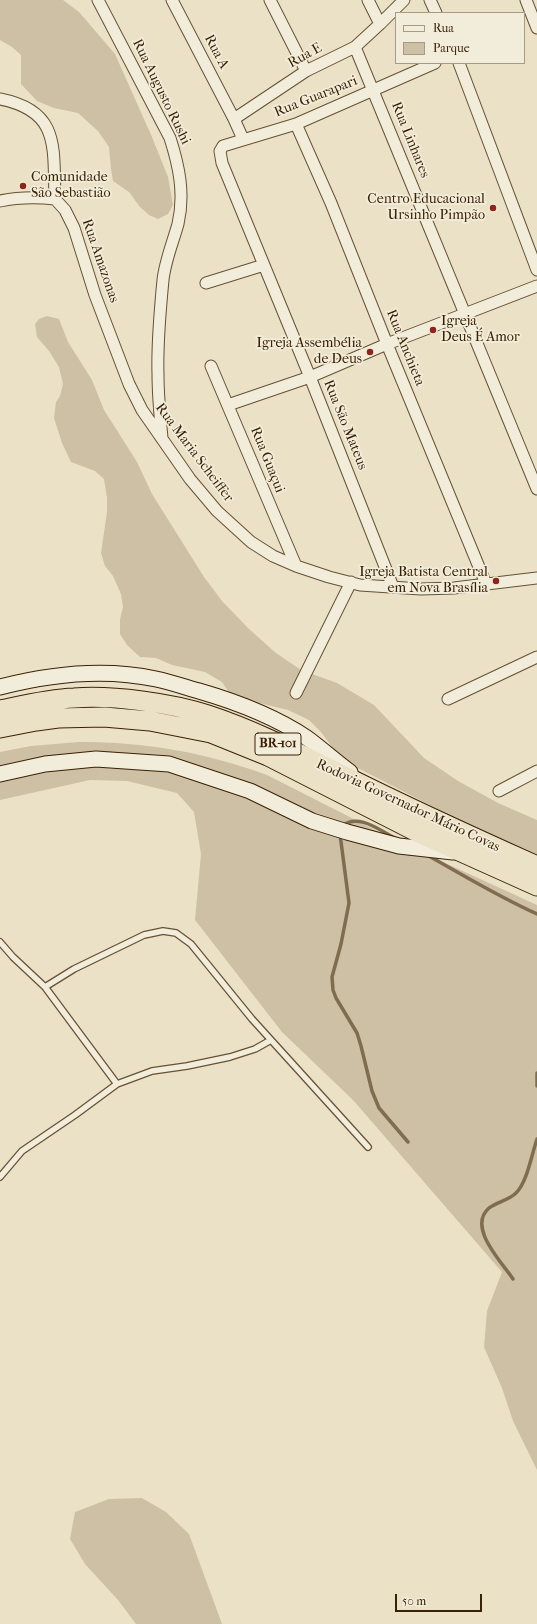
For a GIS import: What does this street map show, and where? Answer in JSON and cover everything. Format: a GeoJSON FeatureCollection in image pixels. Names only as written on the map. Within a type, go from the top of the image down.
{"type":"FeatureCollection","features":[{"type":"Feature","properties":{"kind":"highway","name":"Rodovia Governador Mário Covas"},"geometry":{"type":"LineString","coordinates":[[0,710],[75,697],[127,699],[174,707],[207,715],[257,734],[419,813],[537,866]]}},
{"type":"Feature","properties":{"kind":"highway","name":"Rodovia Governador Mário Covas"},"geometry":{"type":"LineString","coordinates":[[0,728],[58,718],[104,717],[150,721],[211,733],[268,756],[419,833],[537,886]]}},
{"type":"Feature","properties":{"kind":"street","name":"Rua Augusto Rushi"},"geometry":{"type":"LineString","coordinates":[[98,0],[170,138],[177,159],[181,181],[181,204],[178,223],[163,278],[158,337],[158,373],[162,440]]}},
{"type":"Feature","properties":{"kind":"street","name":"Rua A"},"geometry":{"type":"LineString","coordinates":[[172,0],[234,119]]}},
{"type":"Feature","properties":{"kind":"street"},"geometry":{"type":"LineString","coordinates":[[270,0],[306,71]]}},
{"type":"Feature","properties":{"kind":"street"},"geometry":{"type":"LineString","coordinates":[[368,0],[380,24]]}},
{"type":"Feature","properties":{"kind":"street","name":"Rua E"},"geometry":{"type":"LineString","coordinates":[[234,119],[306,71],[355,47],[404,0]]}},
{"type":"Feature","properties":{"kind":"street"},"geometry":{"type":"LineString","coordinates":[[430,0],[436,12]]}},
{"type":"Feature","properties":{"kind":"street"},"geometry":{"type":"LineString","coordinates":[[526,0],[533,24]]}},
{"type":"Feature","properties":{"kind":"street","name":"Rua Linhares"},"geometry":{"type":"LineString","coordinates":[[355,47],[537,489]]}},
{"type":"Feature","properties":{"kind":"street","name":"Rua Guarapari"},"geometry":{"type":"LineString","coordinates":[[222,163],[220,151],[224,146],[296,124],[433,64]]}},
{"type":"Feature","properties":{"kind":"street"},"geometry":{"type":"LineString","coordinates":[[459,64],[537,270]]}},
{"type":"Feature","properties":{"kind":"street"},"geometry":{"type":"LineString","coordinates":[[0,99],[20,104],[34,112],[44,121],[52,143],[55,199],[31,197],[0,201]]}},
{"type":"Feature","properties":{"kind":"street"},"geometry":{"type":"LineString","coordinates":[[234,119],[244,140]]}},
{"type":"Feature","properties":{"kind":"street","name":"Rua Anchieta"},"geometry":{"type":"LineString","coordinates":[[296,124],[332,203],[387,344],[486,584]]}},
{"type":"Feature","properties":{"kind":"street","name":"Rua São Mateus"},"geometry":{"type":"LineString","coordinates":[[222,163],[310,377],[393,587]]}},
{"type":"Feature","properties":{"kind":"street","name":"Rua Amazonas"},"geometry":{"type":"LineString","coordinates":[[55,199],[65,210],[74,228],[95,295],[113,344]]}},
{"type":"Feature","properties":{"kind":"street"},"geometry":{"type":"LineString","coordinates":[[206,283],[264,264]]}},
{"type":"Feature","properties":{"kind":"street"},"geometry":{"type":"LineString","coordinates":[[228,405],[310,377],[387,344],[537,286]]}},
{"type":"Feature","properties":{"kind":"street","name":"Rua Maria Scheiffer"},"geometry":{"type":"LineString","coordinates":[[113,344],[129,384],[142,410],[190,479],[218,511],[250,542],[273,556],[296,566],[329,577],[351,582],[393,587],[421,589],[537,578]]}},
{"type":"Feature","properties":{"kind":"street","name":"Rua Guaçui"},"geometry":{"type":"LineString","coordinates":[[211,366],[296,566]]}},
{"type":"Feature","properties":{"kind":"street"},"geometry":{"type":"LineString","coordinates":[[296,693],[351,582]]}},
{"type":"Feature","properties":{"kind":"street"},"geometry":{"type":"LineString","coordinates":[[448,699],[537,657]]}},
{"type":"Feature","properties":{"kind":"street"},"geometry":{"type":"LineString","coordinates":[[0,686],[28,680],[78,674],[105,674],[156,679],[232,701],[274,719],[308,739],[370,788]]}},
{"type":"Feature","properties":{"kind":"street","name":"Rodovia Governador Mário Covas"},"geometry":{"type":"LineString","coordinates":[[0,774],[45,764],[96,759],[169,764],[250,790],[312,821],[347,832],[399,846],[462,853]]}},
{"type":"Feature","properties":{"kind":"street"},"geometry":{"type":"LineString","coordinates":[[499,791],[537,772]]}},
{"type":"Feature","properties":{"kind":"lane"},"geometry":{"type":"LineString","coordinates":[[45,987],[74,969],[144,935],[163,931],[176,933],[190,944],[252,1019],[368,1148]]}},
{"type":"Feature","properties":{"kind":"lane"},"geometry":{"type":"LineString","coordinates":[[0,942],[13,957],[45,987],[117,1084]]}},
{"type":"Feature","properties":{"kind":"lane"},"geometry":{"type":"LineString","coordinates":[[0,1177],[22,1151],[117,1084],[152,1070],[187,1066],[230,1057],[255,1049],[271,1040]]}},
{"type":"Feature","properties":{"kind":"green space"},"geometry":{"type":"Polygon","coordinates":[[[0,0],[63,0],[79,12],[115,54],[168,177],[173,205],[168,214],[158,219],[149,215],[140,207],[129,192],[113,181],[109,147],[98,131],[78,113],[54,108],[37,101],[21,84],[21,55],[12,47],[0,40],[0,0]]]}},
{"type":"Feature","properties":{"kind":"green space"},"geometry":{"type":"Polygon","coordinates":[[[47,316],[59,319],[68,342],[92,380],[104,410],[137,462],[152,494],[204,577],[222,601],[249,629],[276,653],[301,670],[337,683],[374,705],[424,758],[458,781],[498,803],[537,820],[537,856],[474,828],[354,766],[335,751],[321,732],[309,720],[288,710],[247,700],[230,694],[222,682],[205,672],[172,665],[156,658],[140,657],[127,645],[120,634],[120,619],[123,607],[121,594],[113,576],[105,566],[101,553],[107,512],[107,498],[104,479],[95,471],[71,462],[62,443],[54,418],[56,402],[60,396],[63,384],[59,367],[49,351],[37,337],[35,324],[39,319],[47,316]]]}},
{"type":"Feature","properties":{"kind":"green space"},"geometry":{"type":"Polygon","coordinates":[[[79,742],[104,742],[151,746],[197,754],[267,775],[395,840],[537,905],[537,1470],[513,1421],[502,1388],[484,1347],[487,1311],[502,1272],[353,1100],[282,1032],[195,920],[201,854],[194,812],[177,793],[127,781],[90,780],[0,800],[0,752],[31,746],[79,742]]]}},
{"type":"Feature","properties":{"kind":"green space"},"geometry":{"type":"Polygon","coordinates":[[[142,1498],[166,1512],[189,1534],[222,1624],[136,1624],[118,1600],[85,1564],[70,1539],[75,1512],[109,1499],[142,1498]]]}},
{"type":"Feature","properties":{"kind":"waterway"},"geometry":{"type":"LineString","coordinates":[[342,826],[349,822],[362,822],[376,827],[395,838]]}},
{"type":"Feature","properties":{"kind":"waterway"},"geometry":{"type":"LineString","coordinates":[[340,834],[349,903],[341,944],[332,977],[333,990],[336,998],[357,1033],[372,1091],[379,1108],[408,1142]]}},
{"type":"Feature","properties":{"kind":"waterway"},"geometry":{"type":"LineString","coordinates":[[427,855],[495,893],[537,914]]}},
{"type":"Feature","properties":{"kind":"waterway"},"geometry":{"type":"LineString","coordinates":[[537,1073],[537,1086]]}},
{"type":"Feature","properties":{"kind":"waterway"},"geometry":{"type":"LineString","coordinates":[[513,1279],[488,1244],[482,1225],[483,1216],[489,1208],[510,1197],[520,1188],[526,1175],[537,1139]]}},
{"type":"Feature","properties":{"kind":"place","name":"Comunidade São Sebastião"},"geometry":{"type":"Point","coordinates":[23,186]}},
{"type":"Feature","properties":{"kind":"place","name":"Centro Educacional Ursinho Pimpão"},"geometry":{"type":"Point","coordinates":[493,208]}},
{"type":"Feature","properties":{"kind":"place","name":"Igreja Deus É Amor"},"geometry":{"type":"Point","coordinates":[433,330]}},
{"type":"Feature","properties":{"kind":"place","name":"Igreja Assembélia de Deus"},"geometry":{"type":"Point","coordinates":[370,352]}},
{"type":"Feature","properties":{"kind":"place","name":"Igreja Batista Central em Nova Brasília"},"geometry":{"type":"Point","coordinates":[496,581]}}]}
